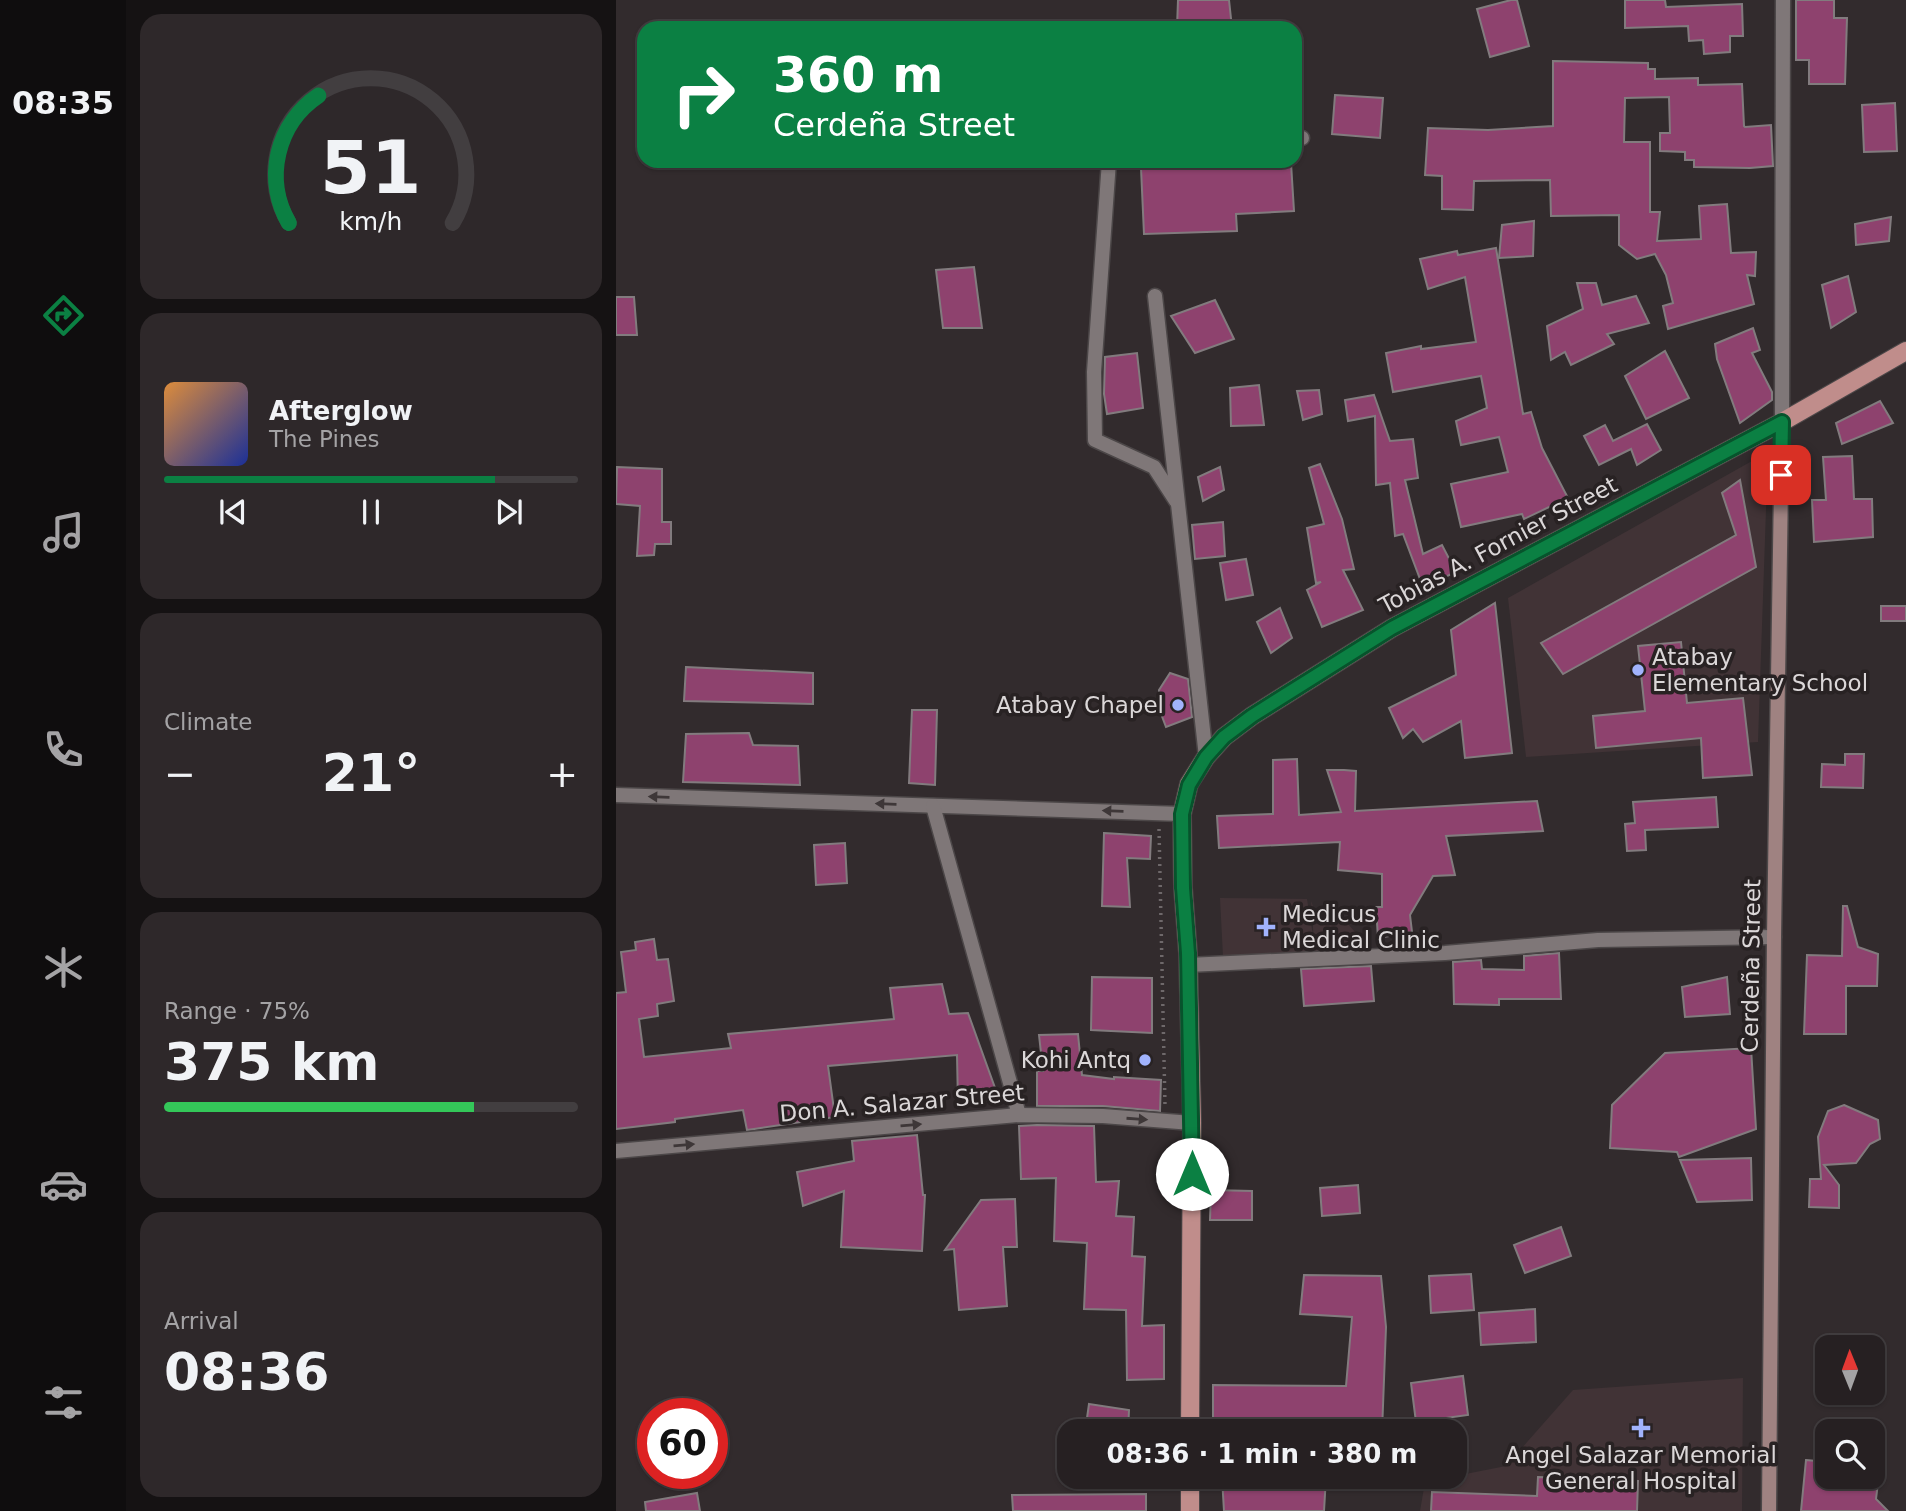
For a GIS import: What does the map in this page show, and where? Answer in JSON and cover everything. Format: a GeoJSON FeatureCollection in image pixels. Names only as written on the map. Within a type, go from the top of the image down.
{"type":"FeatureCollection","features":[{"type":"Feature","properties":{"kind":"main road","name":"Tobias A. Fornier Street"},"geometry":{"type":"LineString","coordinates":[[1190,1419],[1192,1123],[1182,814],[1189,785],[1206,757],[1224,737],[1252,716],[1392,628],[1782,422],[1906,351]]}},
{"type":"Feature","properties":{"kind":"main road","name":"Cerdeña Street"},"geometry":{"type":"LineString","coordinates":[[1769,1511],[1773,937],[1782,422]]}},
{"type":"Feature","properties":{"kind":"main road"},"geometry":{"type":"LineString","coordinates":[[1189,1511],[1190,1489]]}},
{"type":"Feature","properties":{"kind":"street"},"geometry":{"type":"LineString","coordinates":[[1782,422],[1783,0]]}},
{"type":"Feature","properties":{"kind":"street"},"geometry":{"type":"LineString","coordinates":[[1109,168],[1094,372],[1095,440],[1154,467],[1178,506]]}},
{"type":"Feature","properties":{"kind":"street"},"geometry":{"type":"LineString","coordinates":[[1155,296],[1206,757]]}},
{"type":"Feature","properties":{"kind":"street"},"geometry":{"type":"LineString","coordinates":[[616,795],[1182,814]]}},
{"type":"Feature","properties":{"kind":"street"},"geometry":{"type":"LineString","coordinates":[[933,806],[1019,1115]]}},
{"type":"Feature","properties":{"kind":"street"},"geometry":{"type":"LineString","coordinates":[[1188,965],[1445,953],[1598,940],[1773,937]]}},
{"type":"Feature","properties":{"kind":"street","name":"Don A. Salazar Street"},"geometry":{"type":"LineString","coordinates":[[616,1152],[1019,1115],[1192,1123]]}},
{"type":"Feature","properties":{"kind":"path"},"geometry":{"type":"LineString","coordinates":[[1158,813],[1165,1121]]}},
{"type":"Feature","properties":{"kind":"shaded area","name":"Atabay Elementary School"},"geometry":{"type":"Polygon","coordinates":[[[1768,452],[1758,742],[1526,757],[1508,598],[1768,452]]]}},
{"type":"Feature","properties":{"kind":"shaded area","name":"Medicus Medical Clinic"},"geometry":{"type":"Polygon","coordinates":[[[1220,898],[1307,899],[1314,941],[1311,901],[1316,914],[1336,910],[1355,932],[1356,951],[1223,957],[1220,898]]]}},
{"type":"Feature","properties":{"kind":"shaded area","name":"Angel Salazar Memorial General Hospital"},"geometry":{"type":"Polygon","coordinates":[[[1743,1378],[1742,1511],[1420,1511],[1424,1489],[1467,1489],[1467,1474],[1506,1466],[1573,1390],[1743,1378]]]}},
{"type":"Feature","properties":{"kind":"building"},"geometry":{"type":"Polygon","coordinates":[[[1178,0],[1229,0],[1231,21],[1177,21],[1178,0]]]}},
{"type":"Feature","properties":{"kind":"building"},"geometry":{"type":"Polygon","coordinates":[[[1517,0],[1529,46],[1490,57],[1477,9],[1517,0]]]}},
{"type":"Feature","properties":{"kind":"building"},"geometry":{"type":"Polygon","coordinates":[[[1625,0],[1665,0],[1666,7],[1742,4],[1743,36],[1730,36],[1730,52],[1704,54],[1703,40],[1689,41],[1688,26],[1625,28],[1625,0]]]}},
{"type":"Feature","properties":{"kind":"building"},"geometry":{"type":"Polygon","coordinates":[[[1796,0],[1834,0],[1834,18],[1847,18],[1845,84],[1809,84],[1809,60],[1796,60],[1796,0]]]}},
{"type":"Feature","properties":{"kind":"building"},"geometry":{"type":"Polygon","coordinates":[[[1553,61],[1648,63],[1648,69],[1655,69],[1655,79],[1698,78],[1698,85],[1742,84],[1744,126],[1771,125],[1773,166],[1694,167],[1694,160],[1685,160],[1685,152],[1660,151],[1660,133],[1670,133],[1669,97],[1625,98],[1624,142],[1650,142],[1650,212],[1660,212],[1657,241],[1701,239],[1699,206],[1727,204],[1731,253],[1756,252],[1755,276],[1747,275],[1754,304],[1668,329],[1663,306],[1673,303],[1666,275],[1655,254],[1637,259],[1619,245],[1619,215],[1551,216],[1550,180],[1474,181],[1473,210],[1442,209],[1442,176],[1425,175],[1428,128],[1488,130],[1553,126],[1553,61]]]}},
{"type":"Feature","properties":{"kind":"building"},"geometry":{"type":"Polygon","coordinates":[[[1335,95],[1383,98],[1380,138],[1332,134],[1335,95]]]}},
{"type":"Feature","properties":{"kind":"building"},"geometry":{"type":"Polygon","coordinates":[[[1895,103],[1897,151],[1864,152],[1862,105],[1895,103]]]}},
{"type":"Feature","properties":{"kind":"building"},"geometry":{"type":"Polygon","coordinates":[[[1141,168],[1291,168],[1294,211],[1236,214],[1237,231],[1144,234],[1141,168]]]}},
{"type":"Feature","properties":{"kind":"building"},"geometry":{"type":"Polygon","coordinates":[[[1891,217],[1889,241],[1856,245],[1855,224],[1891,217]]]}},
{"type":"Feature","properties":{"kind":"building"},"geometry":{"type":"Polygon","coordinates":[[[1534,221],[1533,256],[1499,258],[1502,225],[1534,221]]]}},
{"type":"Feature","properties":{"kind":"building"},"geometry":{"type":"Polygon","coordinates":[[[1496,248],[1523,414],[1531,412],[1542,448],[1568,498],[1524,519],[1522,514],[1461,527],[1451,484],[1508,472],[1499,437],[1461,445],[1456,421],[1487,408],[1481,376],[1393,392],[1386,353],[1421,346],[1421,349],[1476,342],[1465,277],[1428,289],[1420,259],[1457,251],[1458,255],[1496,248]]]}},
{"type":"Feature","properties":{"kind":"building"},"geometry":{"type":"Polygon","coordinates":[[[974,267],[982,328],[943,328],[936,270],[974,267]]]}},
{"type":"Feature","properties":{"kind":"building"},"geometry":{"type":"Polygon","coordinates":[[[1848,276],[1856,312],[1831,328],[1822,285],[1848,276]]]}},
{"type":"Feature","properties":{"kind":"building"},"geometry":{"type":"Polygon","coordinates":[[[1577,283],[1596,283],[1602,305],[1636,296],[1649,323],[1607,334],[1614,344],[1571,365],[1565,352],[1551,360],[1547,326],[1583,309],[1577,283]]]}},
{"type":"Feature","properties":{"kind":"building"},"geometry":{"type":"Polygon","coordinates":[[[616,297],[634,297],[637,335],[616,335],[616,297]]]}},
{"type":"Feature","properties":{"kind":"building"},"geometry":{"type":"Polygon","coordinates":[[[1215,300],[1234,339],[1195,353],[1171,316],[1215,300]]]}},
{"type":"Feature","properties":{"kind":"building"},"geometry":{"type":"Polygon","coordinates":[[[1753,328],[1760,350],[1752,353],[1772,392],[1772,400],[1740,423],[1717,359],[1715,344],[1753,328]]]}},
{"type":"Feature","properties":{"kind":"building"},"geometry":{"type":"Polygon","coordinates":[[[1665,351],[1689,398],[1646,419],[1625,376],[1665,351]]]}},
{"type":"Feature","properties":{"kind":"building"},"geometry":{"type":"Polygon","coordinates":[[[1137,353],[1143,408],[1107,414],[1104,394],[1105,357],[1137,353]]]}},
{"type":"Feature","properties":{"kind":"building"},"geometry":{"type":"Polygon","coordinates":[[[1259,385],[1264,425],[1231,426],[1230,388],[1259,385]]]}},
{"type":"Feature","properties":{"kind":"building"},"geometry":{"type":"Polygon","coordinates":[[[1319,390],[1322,414],[1303,420],[1297,391],[1319,390]]]}},
{"type":"Feature","properties":{"kind":"building"},"geometry":{"type":"Polygon","coordinates":[[[1374,395],[1390,441],[1413,439],[1418,478],[1405,480],[1423,554],[1442,545],[1456,572],[1423,587],[1403,534],[1395,536],[1390,483],[1376,485],[1375,416],[1348,421],[1345,400],[1374,395]]]}},
{"type":"Feature","properties":{"kind":"building"},"geometry":{"type":"Polygon","coordinates":[[[1880,401],[1893,423],[1842,444],[1836,423],[1880,401]]]}},
{"type":"Feature","properties":{"kind":"building"},"geometry":{"type":"Polygon","coordinates":[[[1647,424],[1661,450],[1637,465],[1631,449],[1599,465],[1584,436],[1605,425],[1613,441],[1647,424]]]}},
{"type":"Feature","properties":{"kind":"building"},"geometry":{"type":"Polygon","coordinates":[[[1852,456],[1854,499],[1872,499],[1873,537],[1814,542],[1812,500],[1826,500],[1823,457],[1852,456]]]}},
{"type":"Feature","properties":{"kind":"building"},"geometry":{"type":"Polygon","coordinates":[[[1320,464],[1342,519],[1354,569],[1343,570],[1363,610],[1322,627],[1307,590],[1321,582],[1316,583],[1307,528],[1324,524],[1309,468],[1320,464]]]}},
{"type":"Feature","properties":{"kind":"building"},"geometry":{"type":"Polygon","coordinates":[[[617,467],[662,469],[662,522],[671,522],[671,544],[655,544],[654,555],[637,556],[640,506],[616,504],[617,467]]]}},
{"type":"Feature","properties":{"kind":"building"},"geometry":{"type":"Polygon","coordinates":[[[1220,467],[1224,490],[1203,501],[1198,477],[1220,467]]]}},
{"type":"Feature","properties":{"kind":"building"},"geometry":{"type":"Polygon","coordinates":[[[1740,480],[1756,567],[1563,674],[1541,643],[1736,535],[1722,493],[1740,480]]]}},
{"type":"Feature","properties":{"kind":"building"},"geometry":{"type":"Polygon","coordinates":[[[1223,522],[1225,556],[1195,559],[1192,525],[1223,522]]]}},
{"type":"Feature","properties":{"kind":"building"},"geometry":{"type":"Polygon","coordinates":[[[1246,559],[1253,595],[1226,600],[1220,563],[1246,559]]]}},
{"type":"Feature","properties":{"kind":"building"},"geometry":{"type":"Polygon","coordinates":[[[1495,603],[1512,753],[1465,758],[1461,721],[1423,742],[1413,729],[1403,738],[1389,708],[1456,675],[1451,630],[1495,603]]]}},
{"type":"Feature","properties":{"kind":"building"},"geometry":{"type":"Polygon","coordinates":[[[1881,606],[1906,606],[1906,621],[1881,621],[1881,606]]]}},
{"type":"Feature","properties":{"kind":"building"},"geometry":{"type":"Polygon","coordinates":[[[1280,608],[1292,638],[1271,653],[1257,622],[1280,608]]]}},
{"type":"Feature","properties":{"kind":"building"},"geometry":{"type":"Polygon","coordinates":[[[1681,642],[1687,703],[1743,698],[1752,775],[1703,778],[1701,738],[1596,748],[1593,716],[1645,711],[1638,646],[1681,642]]]}},
{"type":"Feature","properties":{"kind":"building"},"geometry":{"type":"Polygon","coordinates":[[[686,667],[813,673],[813,704],[684,701],[686,667]]]}},
{"type":"Feature","properties":{"kind":"building","name":"Atabay Chapel"},"geometry":{"type":"Polygon","coordinates":[[[1170,673],[1188,679],[1192,717],[1166,727],[1160,711],[1159,690],[1170,673]]]}},
{"type":"Feature","properties":{"kind":"building"},"geometry":{"type":"Polygon","coordinates":[[[912,710],[937,710],[935,785],[909,783],[912,710]]]}},
{"type":"Feature","properties":{"kind":"building"},"geometry":{"type":"Polygon","coordinates":[[[749,733],[753,745],[798,746],[800,785],[683,782],[686,734],[749,733]]]}},
{"type":"Feature","properties":{"kind":"building"},"geometry":{"type":"Polygon","coordinates":[[[1845,754],[1864,754],[1863,788],[1821,787],[1822,764],[1845,765],[1845,754]]]}},
{"type":"Feature","properties":{"kind":"building"},"geometry":{"type":"Polygon","coordinates":[[[1297,759],[1299,815],[1341,812],[1327,770],[1344,770],[1356,771],[1355,811],[1537,801],[1543,831],[1446,836],[1455,875],[1433,876],[1410,915],[1412,932],[1378,938],[1376,907],[1382,907],[1382,874],[1338,870],[1340,842],[1219,848],[1217,816],[1273,814],[1273,760],[1297,759]]]}},
{"type":"Feature","properties":{"kind":"building"},"geometry":{"type":"Polygon","coordinates":[[[1716,797],[1718,827],[1645,830],[1646,850],[1627,851],[1625,824],[1635,823],[1633,802],[1716,797]]]}},
{"type":"Feature","properties":{"kind":"building"},"geometry":{"type":"Polygon","coordinates":[[[1104,833],[1151,836],[1150,859],[1127,858],[1130,907],[1102,906],[1104,833]]]}},
{"type":"Feature","properties":{"kind":"building"},"geometry":{"type":"Polygon","coordinates":[[[845,843],[847,883],[816,885],[814,845],[845,843]]]}},
{"type":"Feature","properties":{"kind":"building"},"geometry":{"type":"Polygon","coordinates":[[[1843,906],[1847,906],[1858,947],[1878,954],[1877,986],[1846,986],[1846,1034],[1804,1034],[1807,955],[1842,956],[1843,906]]]}},
{"type":"Feature","properties":{"kind":"building"},"geometry":{"type":"Polygon","coordinates":[[[654,939],[657,960],[668,959],[674,1001],[657,1004],[658,1016],[639,1019],[644,1057],[731,1048],[728,1034],[894,1019],[890,988],[942,984],[949,1014],[968,1013],[999,1099],[958,1104],[957,1055],[828,1066],[835,1117],[747,1130],[743,1110],[616,1129],[616,993],[626,992],[621,952],[636,950],[635,942],[654,939]]]}},
{"type":"Feature","properties":{"kind":"building"},"geometry":{"type":"Polygon","coordinates":[[[1559,953],[1561,999],[1499,999],[1499,1005],[1454,1004],[1453,962],[1481,960],[1482,969],[1524,970],[1524,956],[1559,953]]]}},
{"type":"Feature","properties":{"kind":"building"},"geometry":{"type":"Polygon","coordinates":[[[1371,966],[1374,1001],[1304,1006],[1301,969],[1371,966]]]}},
{"type":"Feature","properties":{"kind":"building"},"geometry":{"type":"Polygon","coordinates":[[[1092,977],[1152,978],[1152,1033],[1091,1030],[1092,977]]]}},
{"type":"Feature","properties":{"kind":"building"},"geometry":{"type":"Polygon","coordinates":[[[1727,977],[1730,1014],[1685,1017],[1682,987],[1727,977]]]}},
{"type":"Feature","properties":{"kind":"building"},"geometry":{"type":"Polygon","coordinates":[[[1078,1034],[1082,1075],[1161,1080],[1160,1111],[1103,1106],[1037,1106],[1037,1071],[1043,1071],[1039,1035],[1078,1034]]]}},
{"type":"Feature","properties":{"kind":"building"},"geometry":{"type":"Polygon","coordinates":[[[1751,1048],[1756,1129],[1679,1157],[1677,1152],[1610,1148],[1612,1105],[1665,1053],[1751,1048]]]}},
{"type":"Feature","properties":{"kind":"building"},"geometry":{"type":"Polygon","coordinates":[[[1844,1105],[1878,1120],[1880,1139],[1870,1144],[1856,1163],[1824,1165],[1839,1185],[1839,1208],[1809,1207],[1810,1179],[1821,1179],[1818,1137],[1828,1111],[1844,1105]]]}},
{"type":"Feature","properties":{"kind":"building"},"geometry":{"type":"Polygon","coordinates":[[[1019,1126],[1094,1126],[1096,1182],[1119,1181],[1116,1216],[1134,1217],[1132,1256],[1145,1257],[1142,1326],[1164,1325],[1164,1379],[1127,1380],[1126,1310],[1084,1309],[1087,1243],[1054,1241],[1056,1178],[1021,1179],[1019,1126]]]}},
{"type":"Feature","properties":{"kind":"building"},"geometry":{"type":"Polygon","coordinates":[[[917,1135],[925,1195],[922,1251],[841,1247],[844,1191],[803,1206],[797,1172],[854,1161],[852,1141],[917,1135]]]}},
{"type":"Feature","properties":{"kind":"building"},"geometry":{"type":"Polygon","coordinates":[[[1751,1158],[1752,1200],[1697,1202],[1680,1160],[1751,1158]]]}},
{"type":"Feature","properties":{"kind":"building"},"geometry":{"type":"Polygon","coordinates":[[[1358,1185],[1360,1213],[1322,1216],[1320,1188],[1358,1185]]]}},
{"type":"Feature","properties":{"kind":"building"},"geometry":{"type":"Polygon","coordinates":[[[1211,1190],[1252,1191],[1252,1220],[1210,1220],[1211,1190]]]}},
{"type":"Feature","properties":{"kind":"building"},"geometry":{"type":"Polygon","coordinates":[[[1015,1199],[1017,1247],[1003,1247],[1007,1306],[959,1310],[954,1249],[945,1250],[981,1200],[1015,1199]]]}},
{"type":"Feature","properties":{"kind":"building"},"geometry":{"type":"Polygon","coordinates":[[[1561,1227],[1571,1256],[1525,1273],[1514,1245],[1561,1227]]]}},
{"type":"Feature","properties":{"kind":"building"},"geometry":{"type":"Polygon","coordinates":[[[1471,1274],[1474,1310],[1431,1313],[1429,1276],[1471,1274]]]}},
{"type":"Feature","properties":{"kind":"building"},"geometry":{"type":"Polygon","coordinates":[[[1304,1275],[1381,1276],[1386,1327],[1382,1419],[1213,1419],[1213,1385],[1346,1386],[1352,1317],[1300,1314],[1304,1275]]]}},
{"type":"Feature","properties":{"kind":"building"},"geometry":{"type":"Polygon","coordinates":[[[1535,1309],[1536,1342],[1481,1345],[1479,1313],[1535,1309]]]}},
{"type":"Feature","properties":{"kind":"building"},"geometry":{"type":"Polygon","coordinates":[[[1463,1376],[1468,1415],[1416,1419],[1411,1383],[1463,1376]]]}},
{"type":"Feature","properties":{"kind":"building"},"geometry":{"type":"Polygon","coordinates":[[[1089,1404],[1129,1410],[1129,1419],[1087,1419],[1089,1404]]]}},
{"type":"Feature","properties":{"kind":"building"},"geometry":{"type":"Polygon","coordinates":[[[1806,1460],[1815,1461],[1815,1489],[1877,1489],[1876,1499],[1888,1511],[1801,1511],[1806,1460]]]}},
{"type":"Feature","properties":{"kind":"building"},"geometry":{"type":"Polygon","coordinates":[[[1538,1477],[1638,1481],[1637,1511],[1431,1511],[1432,1492],[1537,1496],[1538,1477]]]}},
{"type":"Feature","properties":{"kind":"building"},"geometry":{"type":"Polygon","coordinates":[[[1223,1489],[1325,1489],[1324,1511],[1224,1511],[1223,1489]]]}},
{"type":"Feature","properties":{"kind":"building"},"geometry":{"type":"Polygon","coordinates":[[[697,1493],[700,1511],[646,1511],[645,1502],[697,1493]]]}},
{"type":"Feature","properties":{"kind":"building"},"geometry":{"type":"Polygon","coordinates":[[[1146,1494],[1146,1511],[1013,1511],[1012,1495],[1146,1494]]]}},
{"type":"Feature","properties":{"kind":"place","name":"Atabay Elementary School"},"geometry":{"type":"Point","coordinates":[1638,670]}},
{"type":"Feature","properties":{"kind":"place","name":"Atabay Chapel"},"geometry":{"type":"Point","coordinates":[1178,705]}},
{"type":"Feature","properties":{"kind":"place","name":"Medicus Medical Clinic"},"geometry":{"type":"Point","coordinates":[1266,927]}},
{"type":"Feature","properties":{"kind":"place","name":"Kohi Antq"},"geometry":{"type":"Point","coordinates":[1145,1060]}},
{"type":"Feature","properties":{"kind":"place","name":"Angel Salazar Memorial General Hospital"},"geometry":{"type":"Point","coordinates":[1641,1428]}},
{"type":"Feature","properties":{"kind":"route"},"geometry":{"type":"LineString","coordinates":[[1192,1174],[1188,953],[1183,888],[1182,814],[1189,785],[1206,757],[1224,737],[1252,716],[1392,628],[1782,422],[1781,475]]}}]}
